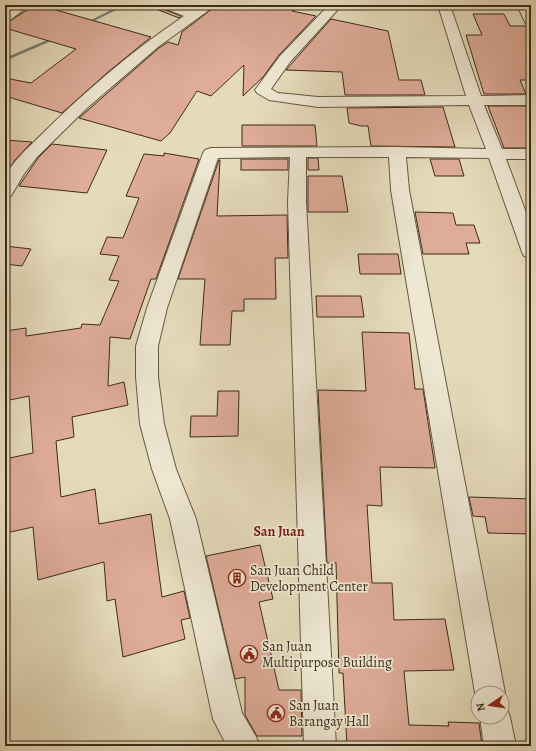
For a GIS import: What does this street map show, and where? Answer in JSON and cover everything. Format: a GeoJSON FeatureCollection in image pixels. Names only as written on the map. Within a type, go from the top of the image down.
{"type":"FeatureCollection","features":[{"type":"Feature","properties":{"kind":"street"},"geometry":{"type":"LineString","coordinates":[[5,17],[24,5]]}},
{"type":"Feature","properties":{"kind":"street"},"geometry":{"type":"LineString","coordinates":[[169,5],[194,15]]}},
{"type":"Feature","properties":{"kind":"street"},"geometry":{"type":"LineString","coordinates":[[5,192],[28,158],[101,86],[128,64],[194,15],[210,5]]}},
{"type":"Feature","properties":{"kind":"street"},"geometry":{"type":"LineString","coordinates":[[336,5],[285,59],[262,90],[274,97],[318,102],[531,100]]}},
{"type":"Feature","properties":{"kind":"street"},"geometry":{"type":"LineString","coordinates":[[444,5],[474,101],[496,154],[531,252]]}},
{"type":"Feature","properties":{"kind":"street"},"geometry":{"type":"LineString","coordinates":[[524,5],[531,21]]}},
{"type":"Feature","properties":{"kind":"street"},"geometry":{"type":"LineString","coordinates":[[298,152],[297,202],[320,746]]}},
{"type":"Feature","properties":{"kind":"street"},"geometry":{"type":"LineString","coordinates":[[397,152],[400,190],[489,685]]}},
{"type":"Feature","properties":{"kind":"street"},"geometry":{"type":"LineString","coordinates":[[244,746],[228,719],[183,519],[164,469],[152,424],[147,377],[147,346],[158,308],[211,153],[397,152],[531,154]]}},
{"type":"Feature","properties":{"kind":"street"},"geometry":{"type":"LineString","coordinates":[[496,725],[500,746]]}},
{"type":"Feature","properties":{"kind":"building"},"geometry":{"type":"Polygon","coordinates":[[[35,5],[151,37],[108,72],[62,113],[5,96],[5,78],[31,83],[76,49],[5,28],[5,24],[35,5]]]}},
{"type":"Feature","properties":{"kind":"building"},"geometry":{"type":"Polygon","coordinates":[[[151,5],[162,5],[163,9],[181,16],[179,18],[151,7],[151,5]]]}},
{"type":"Feature","properties":{"kind":"building"},"geometry":{"type":"Polygon","coordinates":[[[217,5],[301,5],[292,11],[316,16],[279,55],[263,77],[243,96],[244,65],[211,96],[197,91],[170,133],[161,141],[79,118],[159,48],[168,42],[178,45],[182,32],[217,5]]]}},
{"type":"Feature","properties":{"kind":"building"},"geometry":{"type":"Polygon","coordinates":[[[473,14],[504,14],[510,26],[527,26],[531,34],[531,80],[520,80],[526,94],[484,94],[466,35],[482,35],[473,14]]]}},
{"type":"Feature","properties":{"kind":"building"},"geometry":{"type":"Polygon","coordinates":[[[331,19],[388,31],[399,80],[421,80],[425,95],[345,95],[342,72],[286,70],[331,19]]]}},
{"type":"Feature","properties":{"kind":"building"},"geometry":{"type":"Polygon","coordinates":[[[488,106],[531,106],[531,148],[504,148],[488,106]]]}},
{"type":"Feature","properties":{"kind":"building"},"geometry":{"type":"Polygon","coordinates":[[[443,107],[455,147],[371,146],[368,126],[349,123],[347,108],[443,107]]]}},
{"type":"Feature","properties":{"kind":"building"},"geometry":{"type":"Polygon","coordinates":[[[242,125],[315,125],[317,146],[242,146],[242,125]]]}},
{"type":"Feature","properties":{"kind":"building"},"geometry":{"type":"Polygon","coordinates":[[[5,140],[32,142],[15,160],[5,175],[5,140]]]}},
{"type":"Feature","properties":{"kind":"building"},"geometry":{"type":"Polygon","coordinates":[[[52,144],[107,150],[87,193],[19,186],[38,158],[52,144]]]}},
{"type":"Feature","properties":{"kind":"building"},"geometry":{"type":"Polygon","coordinates":[[[164,153],[199,159],[156,279],[151,279],[130,339],[110,337],[108,386],[124,382],[128,405],[72,417],[74,437],[56,441],[61,497],[95,489],[99,524],[151,514],[162,597],[184,591],[190,618],[181,620],[185,639],[123,657],[115,599],[107,601],[104,562],[38,580],[33,527],[6,533],[5,459],[33,453],[29,396],[5,401],[5,331],[26,328],[26,336],[81,328],[82,324],[100,325],[119,281],[109,280],[119,256],[100,254],[107,237],[123,238],[139,198],[126,196],[144,154],[164,156],[164,153]]]}},
{"type":"Feature","properties":{"kind":"building"},"geometry":{"type":"Polygon","coordinates":[[[308,158],[318,158],[319,170],[308,170],[308,158]]]}},
{"type":"Feature","properties":{"kind":"building"},"geometry":{"type":"Polygon","coordinates":[[[241,159],[288,159],[288,170],[241,170],[241,159]]]}},
{"type":"Feature","properties":{"kind":"building"},"geometry":{"type":"Polygon","coordinates":[[[430,159],[459,159],[464,176],[435,176],[430,159]]]}},
{"type":"Feature","properties":{"kind":"building"},"geometry":{"type":"Polygon","coordinates":[[[219,160],[217,216],[287,215],[288,258],[275,258],[276,299],[244,299],[244,311],[232,311],[230,345],[200,345],[205,279],[178,279],[219,160]]]}},
{"type":"Feature","properties":{"kind":"building"},"geometry":{"type":"Polygon","coordinates":[[[308,176],[342,176],[348,212],[308,212],[308,176]]]}},
{"type":"Feature","properties":{"kind":"building"},"geometry":{"type":"Polygon","coordinates":[[[415,212],[453,213],[456,225],[474,225],[480,243],[466,243],[469,254],[423,254],[415,212]]]}},
{"type":"Feature","properties":{"kind":"building"},"geometry":{"type":"Polygon","coordinates":[[[5,246],[31,249],[22,266],[5,264],[5,246]]]}},
{"type":"Feature","properties":{"kind":"building"},"geometry":{"type":"Polygon","coordinates":[[[358,254],[398,254],[401,274],[360,274],[358,254]]]}},
{"type":"Feature","properties":{"kind":"building"},"geometry":{"type":"Polygon","coordinates":[[[316,296],[361,296],[364,317],[317,317],[316,296]]]}},
{"type":"Feature","properties":{"kind":"building"},"geometry":{"type":"Polygon","coordinates":[[[362,332],[409,333],[415,389],[423,389],[435,468],[380,467],[382,506],[367,505],[372,583],[392,583],[394,620],[445,619],[454,670],[404,671],[409,725],[449,726],[448,722],[470,723],[470,725],[479,725],[482,746],[347,746],[343,673],[339,673],[336,563],[327,563],[318,390],[366,391],[362,332]]]}},
{"type":"Feature","properties":{"kind":"building"},"geometry":{"type":"Polygon","coordinates":[[[218,391],[239,391],[238,436],[190,437],[191,416],[217,416],[218,391]]]}},
{"type":"Feature","properties":{"kind":"building"},"geometry":{"type":"Polygon","coordinates":[[[469,497],[531,499],[531,534],[488,533],[485,517],[473,516],[469,497]]]}},
{"type":"Feature","properties":{"kind":"building"},"geometry":{"type":"Polygon","coordinates":[[[260,545],[273,599],[259,602],[279,690],[301,690],[302,736],[257,736],[245,715],[245,677],[235,679],[206,556],[260,545]]]}},
{"type":"Feature","properties":{"kind":"waterway"},"geometry":{"type":"LineString","coordinates":[[85,24],[124,5]]}},
{"type":"Feature","properties":{"kind":"waterway"},"geometry":{"type":"LineString","coordinates":[[5,60],[56,38]]}},
{"type":"Feature","properties":{"kind":"place","name":"San Juan Child Development Center"},"geometry":{"type":"Point","coordinates":[237,578]}},
{"type":"Feature","properties":{"kind":"place","name":"San Juan Multipurpose Building"},"geometry":{"type":"Point","coordinates":[249,654]}},
{"type":"Feature","properties":{"kind":"place","name":"San Juan Barangay Hall"},"geometry":{"type":"Point","coordinates":[276,713]}},
{"type":"Feature","properties":{"kind":"district","name":"San Juan"},"geometry":{"type":"Point","coordinates":[279,531]}}]}
